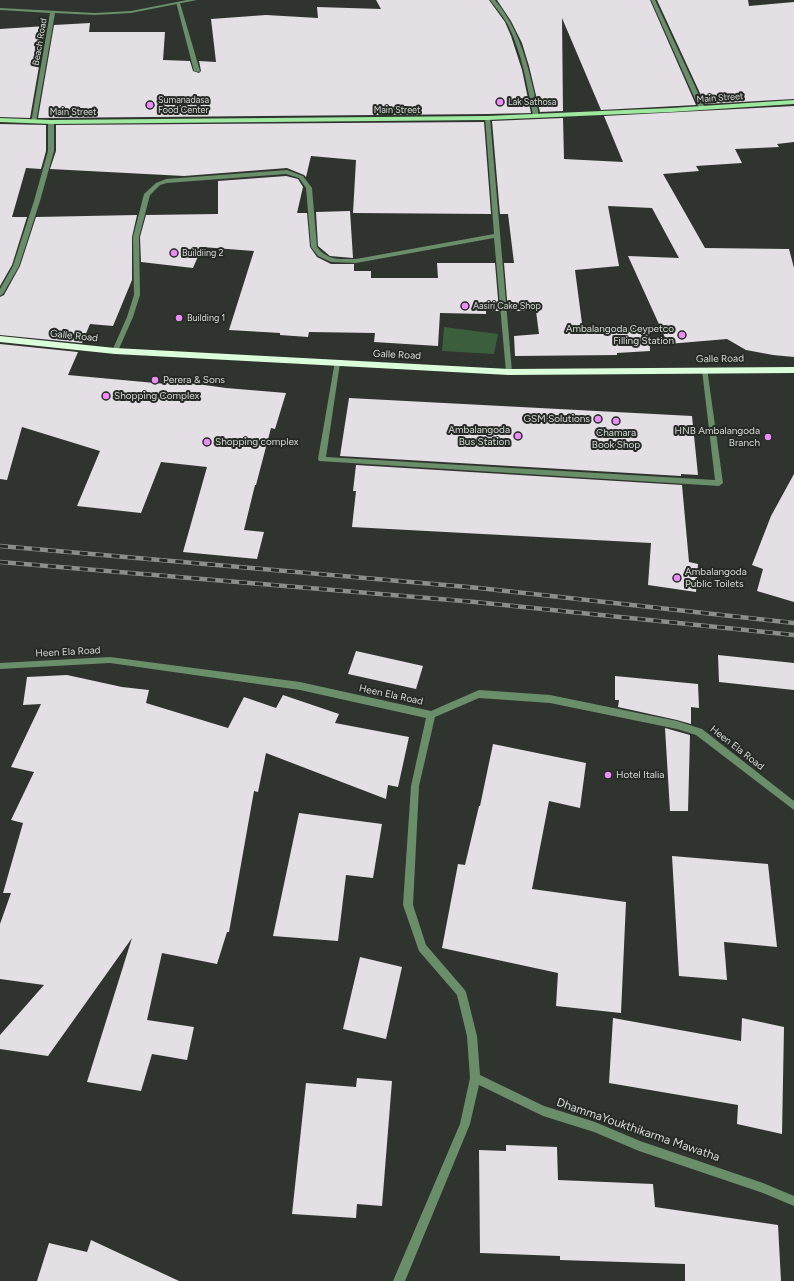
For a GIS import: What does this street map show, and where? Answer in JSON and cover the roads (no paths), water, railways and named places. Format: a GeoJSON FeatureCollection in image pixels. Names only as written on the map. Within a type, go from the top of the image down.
{"type":"FeatureCollection","features":[{"type":"Feature","properties":{"kind":"highway","name":"Galle Road"},"geometry":{"type":"LineString","coordinates":[[0,339],[115,351],[509,372],[794,370]]}},
{"type":"Feature","properties":{"kind":"main road","name":"Main Street"},"geometry":{"type":"LineString","coordinates":[[0,120],[51,122],[487,118],[702,108],[794,102]]}},
{"type":"Feature","properties":{"kind":"street","name":"Beach Road"},"geometry":{"type":"LineString","coordinates":[[33,122],[53,12],[95,14],[131,12],[195,0]]}},
{"type":"Feature","properties":{"kind":"street"},"geometry":{"type":"LineString","coordinates":[[492,0],[499,7],[516,36],[524,58],[536,115]]}},
{"type":"Feature","properties":{"kind":"street"},"geometry":{"type":"LineString","coordinates":[[653,0],[702,108]]}},
{"type":"Feature","properties":{"kind":"street"},"geometry":{"type":"LineString","coordinates":[[178,3],[197,71]]}},
{"type":"Feature","properties":{"kind":"street"},"geometry":{"type":"LineString","coordinates":[[0,9],[53,12]]}},
{"type":"Feature","properties":{"kind":"street"},"geometry":{"type":"LineString","coordinates":[[487,118],[496,236],[509,372]]}},
{"type":"Feature","properties":{"kind":"street"},"geometry":{"type":"LineString","coordinates":[[0,294],[16,266],[37,201],[51,151],[51,122]]}},
{"type":"Feature","properties":{"kind":"street"},"geometry":{"type":"LineString","coordinates":[[115,351],[130,317],[137,295],[136,238],[147,194],[158,184],[166,181],[287,172],[301,177],[309,188],[314,248],[320,255],[333,261],[356,261],[496,236]]}},
{"type":"Feature","properties":{"kind":"street"},"geometry":{"type":"LineString","coordinates":[[337,363],[322,459],[719,482],[705,370]]}},
{"type":"Feature","properties":{"kind":"street","name":"Heen Ela Road"},"geometry":{"type":"LineString","coordinates":[[0,666],[110,660],[300,686],[431,715],[479,694],[550,699],[677,725],[698,732],[794,806]]}},
{"type":"Feature","properties":{"kind":"street"},"geometry":{"type":"LineString","coordinates":[[398,1281],[465,1124],[475,1078],[472,1036],[461,992],[422,948],[408,905],[415,786],[431,715]]}},
{"type":"Feature","properties":{"kind":"street","name":"DhammaYoukthikarma Mawatha"},"geometry":{"type":"LineString","coordinates":[[475,1078],[543,1111],[595,1127],[639,1146],[763,1188],[794,1201]]}},
{"type":"Feature","properties":{"kind":"railway"},"geometry":{"type":"LineString","coordinates":[[0,546],[479,588],[794,623]]}},
{"type":"Feature","properties":{"kind":"railway"},"geometry":{"type":"LineString","coordinates":[[0,562],[475,602],[794,635]]}},
{"type":"Feature","properties":{"kind":"place","name":"Lak Sathosa"},"geometry":{"type":"Point","coordinates":[500,102]}},
{"type":"Feature","properties":{"kind":"place","name":"Sumanadasa Food Center"},"geometry":{"type":"Point","coordinates":[150,105]}},
{"type":"Feature","properties":{"kind":"place","name":"Buildiing 2"},"geometry":{"type":"Point","coordinates":[174,253]}},
{"type":"Feature","properties":{"kind":"place","name":"Aasiri Cake Shop"},"geometry":{"type":"Point","coordinates":[465,306]}},
{"type":"Feature","properties":{"kind":"place","name":"Building 1"},"geometry":{"type":"Point","coordinates":[179,318]}},
{"type":"Feature","properties":{"kind":"place","name":"Ambalangoda Ceypetco Filling Station"},"geometry":{"type":"Point","coordinates":[682,335]}},
{"type":"Feature","properties":{"kind":"place","name":"Perera & Sons"},"geometry":{"type":"Point","coordinates":[155,380]}},
{"type":"Feature","properties":{"kind":"place","name":"Shopping Complex"},"geometry":{"type":"Point","coordinates":[106,396]}},
{"type":"Feature","properties":{"kind":"place","name":"GSM Solutions"},"geometry":{"type":"Point","coordinates":[598,419]}},
{"type":"Feature","properties":{"kind":"place","name":"Chamara Book Shop"},"geometry":{"type":"Point","coordinates":[616,421]}},
{"type":"Feature","properties":{"kind":"place","name":"Ambalangoda Bus Station"},"geometry":{"type":"Point","coordinates":[518,436]}},
{"type":"Feature","properties":{"kind":"place","name":"HNB Ambalangoda Branch"},"geometry":{"type":"Point","coordinates":[768,437]}},
{"type":"Feature","properties":{"kind":"place","name":"Shopping complex"},"geometry":{"type":"Point","coordinates":[207,442]}},
{"type":"Feature","properties":{"kind":"place","name":"Ambalangoda Public Toilets"},"geometry":{"type":"Point","coordinates":[677,578]}},
{"type":"Feature","properties":{"kind":"place","name":"Hotel Italia"},"geometry":{"type":"Point","coordinates":[608,775]}}]}
